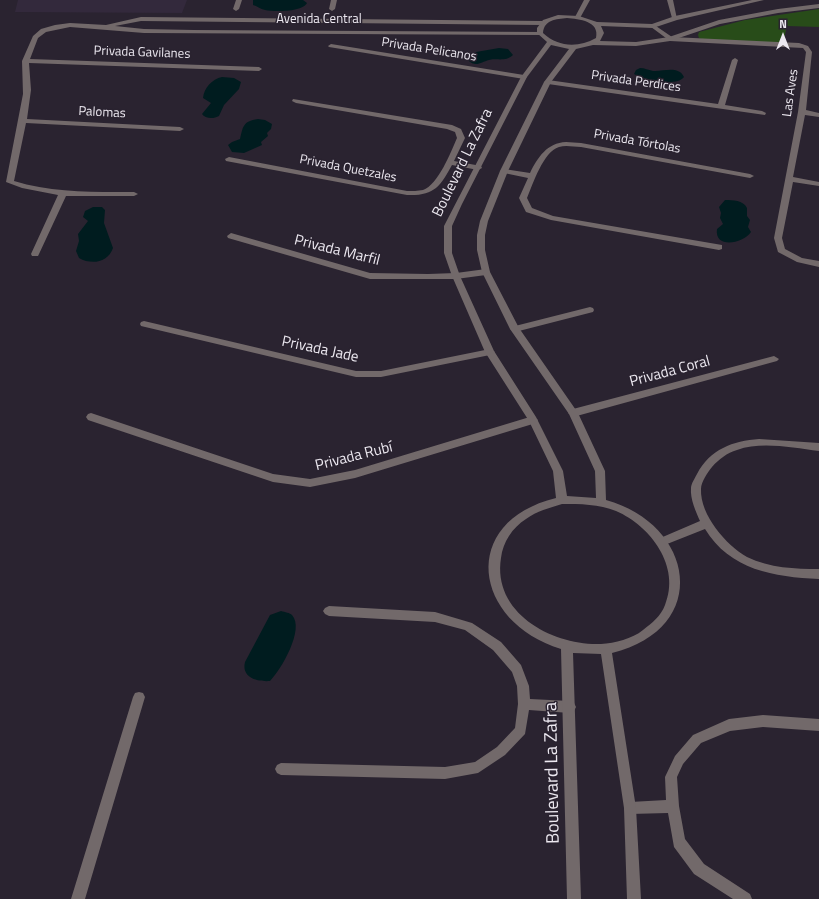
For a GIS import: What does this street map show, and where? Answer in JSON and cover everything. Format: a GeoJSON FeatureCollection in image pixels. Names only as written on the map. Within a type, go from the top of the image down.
{"type":"FeatureCollection","features":[{"type":"Feature","properties":{"kind":"street"},"geometry":{"type":"LineString","coordinates":[[236,9],[239,0]]}},
{"type":"Feature","properties":{"kind":"street"},"geometry":{"type":"LineString","coordinates":[[332,9],[334,0]]}},
{"type":"Feature","properties":{"kind":"street"},"geometry":{"type":"LineString","coordinates":[[587,0],[578,17],[595,24],[600,28],[601,34],[599,39],[593,43]]}},
{"type":"Feature","properties":{"kind":"street"},"geometry":{"type":"LineString","coordinates":[[670,0],[675,18]]}},
{"type":"Feature","properties":{"kind":"street"},"geometry":{"type":"LineString","coordinates":[[595,24],[653,26],[675,18],[761,0]]}},
{"type":"Feature","properties":{"kind":"street"},"geometry":{"type":"LineString","coordinates":[[542,23],[539,28],[540,33],[550,42],[574,47],[593,43],[636,44],[670,39],[719,22],[778,11],[819,6]]}},
{"type":"Feature","properties":{"kind":"street","name":"Avenida Central"},"geometry":{"type":"LineString","coordinates":[[99,26],[141,19],[542,23],[557,17],[578,17]]}},
{"type":"Feature","properties":{"kind":"street","name":"Avenida Central"},"geometry":{"type":"LineString","coordinates":[[134,194],[63,193],[25,188],[10,182],[24,121],[27,92],[25,61],[36,37],[46,29],[63,26],[99,26],[131,30],[266,33],[540,33]]}},
{"type":"Feature","properties":{"kind":"street"},"geometry":{"type":"LineString","coordinates":[[653,26],[670,39]]}},
{"type":"Feature","properties":{"kind":"street","name":"Las Aves"},"geometry":{"type":"LineString","coordinates":[[670,39],[798,45],[806,48],[809,52],[802,112],[778,238],[781,250],[800,260],[819,264]]}},
{"type":"Feature","properties":{"kind":"street","name":"Boulevard La Zafra"},"geometry":{"type":"LineString","coordinates":[[550,42],[524,77],[458,204],[448,226],[448,253],[456,276],[490,352],[533,420],[558,471],[562,500]]}},
{"type":"Feature","properties":{"kind":"street","name":"Privada Pelicanos"},"geometry":{"type":"LineString","coordinates":[[331,46],[524,77]]}},
{"type":"Feature","properties":{"kind":"street"},"geometry":{"type":"LineString","coordinates":[[574,47],[548,82],[504,171],[484,221],[481,235],[481,250],[486,272],[514,329],[573,413],[600,471],[601,503]]}},
{"type":"Feature","properties":{"kind":"street"},"geometry":{"type":"LineString","coordinates":[[721,106],[735,60]]}},
{"type":"Feature","properties":{"kind":"street","name":"Privada Gavilanes"},"geometry":{"type":"LineString","coordinates":[[25,61],[259,69]]}},
{"type":"Feature","properties":{"kind":"street","name":"Privada Perdices"},"geometry":{"type":"LineString","coordinates":[[548,82],[762,113]]}},
{"type":"Feature","properties":{"kind":"street","name":"Privada Quetzales"},"geometry":{"type":"LineString","coordinates":[[229,159],[407,193],[422,193],[433,188],[449,162],[460,138],[458,131],[450,127],[296,100]]}},
{"type":"Feature","properties":{"kind":"street"},"geometry":{"type":"LineString","coordinates":[[802,112],[819,115]]}},
{"type":"Feature","properties":{"kind":"street","name":"Palomas"},"geometry":{"type":"LineString","coordinates":[[24,121],[180,129]]}},
{"type":"Feature","properties":{"kind":"street","name":"Privada Tórtolas"},"geometry":{"type":"LineString","coordinates":[[719,247],[538,214],[529,210],[523,198],[532,176],[547,152],[560,145],[569,144],[750,176]]}},
{"type":"Feature","properties":{"kind":"street"},"geometry":{"type":"LineString","coordinates":[[449,162],[478,168]]}},
{"type":"Feature","properties":{"kind":"street"},"geometry":{"type":"LineString","coordinates":[[504,171],[532,176]]}},
{"type":"Feature","properties":{"kind":"street"},"geometry":{"type":"LineString","coordinates":[[789,179],[819,184]]}},
{"type":"Feature","properties":{"kind":"street"},"geometry":{"type":"LineString","coordinates":[[35,254],[63,193]]}},
{"type":"Feature","properties":{"kind":"street","name":"Privada Marfil"},"geometry":{"type":"LineString","coordinates":[[230,236],[370,276],[456,276],[486,272]]}},
{"type":"Feature","properties":{"kind":"street"},"geometry":{"type":"LineString","coordinates":[[514,329],[590,310]]}},
{"type":"Feature","properties":{"kind":"street","name":"Privada Jade"},"geometry":{"type":"LineString","coordinates":[[144,324],[356,374],[382,374],[490,352]]}},
{"type":"Feature","properties":{"kind":"street","name":"Privada Coral"},"geometry":{"type":"LineString","coordinates":[[573,413],[774,359]]}},
{"type":"Feature","properties":{"kind":"street","name":"Privada Rubí"},"geometry":{"type":"LineString","coordinates":[[90,417],[273,478],[310,483],[355,474],[533,420]]}},
{"type":"Feature","properties":{"kind":"street"},"geometry":{"type":"LineString","coordinates":[[819,447],[762,443],[739,445],[718,454],[705,468],[695,489],[699,504],[707,523],[721,543],[741,559],[767,570],[819,574]]}},
{"type":"Feature","properties":{"kind":"street"},"geometry":{"type":"LineString","coordinates":[[562,500],[581,500],[601,503],[622,510],[640,520],[662,542],[669,553],[676,575],[675,596],[666,617],[650,634],[627,645],[606,649],[585,650],[555,643],[528,628],[508,609],[496,585],[493,561],[500,539],[515,520],[536,507],[562,500]]}},
{"type":"Feature","properties":{"kind":"street"},"geometry":{"type":"LineString","coordinates":[[662,542],[707,523]]}},
{"type":"Feature","properties":{"kind":"street"},"geometry":{"type":"LineString","coordinates":[[281,769],[445,773],[478,767],[501,751],[521,730],[524,704],[523,686],[517,669],[497,646],[468,626],[435,617],[329,611]]}},
{"type":"Feature","properties":{"kind":"street","name":"Boulevard La Zafra"},"geometry":{"type":"LineString","coordinates":[[567,646],[570,707],[574,899]]}},
{"type":"Feature","properties":{"kind":"street"},"geometry":{"type":"LineString","coordinates":[[606,649],[630,808],[634,899]]}},
{"type":"Feature","properties":{"kind":"street"},"geometry":{"type":"LineString","coordinates":[[78,899],[139,697]]}},
{"type":"Feature","properties":{"kind":"street"},"geometry":{"type":"LineString","coordinates":[[524,704],[570,707]]}},
{"type":"Feature","properties":{"kind":"street"},"geometry":{"type":"LineString","coordinates":[[745,899],[699,869],[679,842],[673,806],[671,777],[679,760],[697,739],[729,725],[763,721],[819,725]]}},
{"type":"Feature","properties":{"kind":"street"},"geometry":{"type":"LineString","coordinates":[[630,808],[673,806]]}},
{"type":"Feature","properties":{"kind":"shaded area"},"geometry":{"type":"Polygon","coordinates":[[[18,0],[187,0],[182,13],[15,12],[18,0]]]}},
{"type":"Feature","properties":{"kind":"shaded area"},"geometry":{"type":"Polygon","coordinates":[[[253,0],[303,0],[307,3],[304,6],[294,10],[269,11],[253,5],[253,0]]]}},
{"type":"Feature","properties":{"kind":"shaded area"},"geometry":{"type":"Polygon","coordinates":[[[499,48],[508,49],[513,55],[505,59],[492,59],[476,64],[468,60],[476,52],[499,48]]]}},
{"type":"Feature","properties":{"kind":"shaded area"},"geometry":{"type":"Polygon","coordinates":[[[640,68],[653,71],[674,70],[681,73],[684,77],[675,82],[660,82],[634,74],[636,70],[640,68]]]}},
{"type":"Feature","properties":{"kind":"shaded area"},"geometry":{"type":"Polygon","coordinates":[[[222,77],[234,78],[241,82],[239,89],[224,105],[219,116],[207,118],[202,114],[211,103],[203,98],[205,91],[212,82],[222,77]]]}},
{"type":"Feature","properties":{"kind":"shaded area"},"geometry":{"type":"Polygon","coordinates":[[[258,119],[265,120],[272,124],[271,129],[267,133],[268,136],[261,142],[262,145],[244,153],[232,152],[228,145],[240,139],[246,123],[258,119]]]}},
{"type":"Feature","properties":{"kind":"shaded area"},"geometry":{"type":"Polygon","coordinates":[[[725,200],[734,200],[743,203],[747,208],[747,216],[750,220],[748,227],[751,232],[736,242],[724,242],[720,240],[717,235],[717,229],[723,224],[720,218],[721,213],[719,207],[725,200]]]}},
{"type":"Feature","properties":{"kind":"shaded area"},"geometry":{"type":"Polygon","coordinates":[[[93,207],[102,207],[105,210],[104,223],[113,248],[111,253],[103,260],[89,262],[79,258],[76,251],[79,241],[78,234],[88,221],[83,217],[85,211],[93,207]]]}},
{"type":"Feature","properties":{"kind":"shaded area"},"geometry":{"type":"Polygon","coordinates":[[[281,611],[291,614],[295,621],[296,630],[294,639],[275,676],[270,681],[256,680],[246,672],[244,667],[245,662],[270,615],[281,611]]]}},
{"type":"Feature","properties":{"kind":"green space"},"geometry":{"type":"Polygon","coordinates":[[[819,9],[819,27],[787,26],[783,43],[704,40],[699,38],[698,35],[699,32],[745,20],[819,9]]]}}]}
